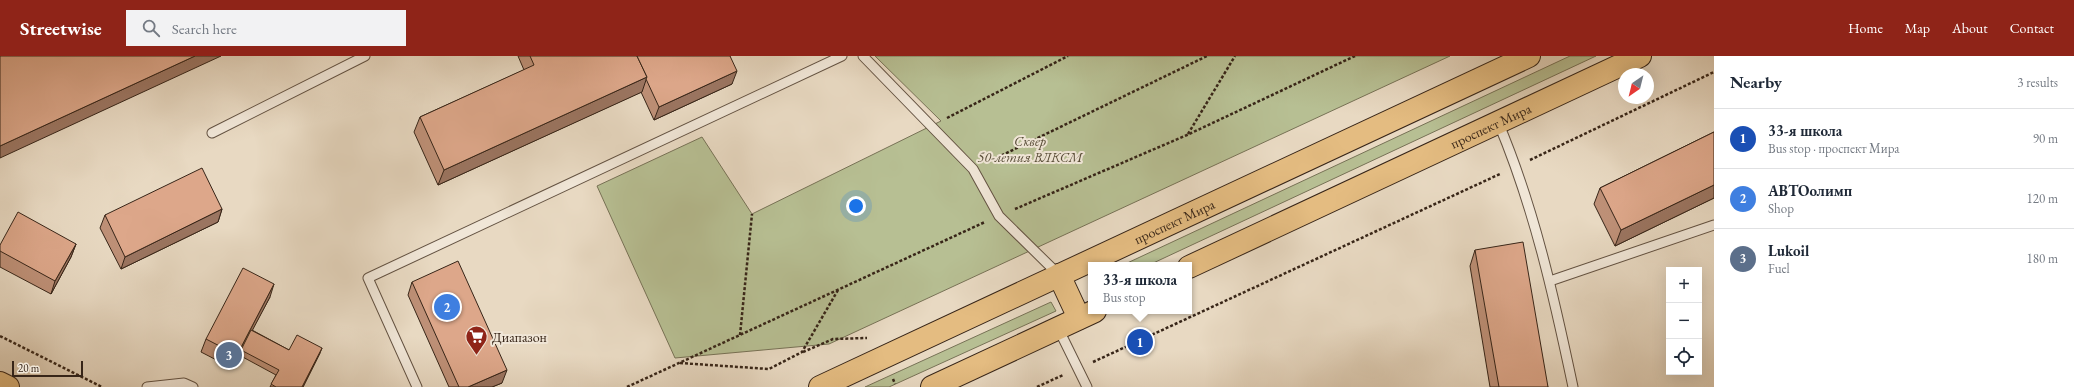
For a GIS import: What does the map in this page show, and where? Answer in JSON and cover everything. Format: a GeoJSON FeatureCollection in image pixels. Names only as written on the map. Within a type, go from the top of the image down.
{"type":"FeatureCollection","features":[{"type":"Feature","properties":{"kind":"main road","name":"проспект Мира"},"geometry":{"type":"LineString","coordinates":[[820,387],[1529,56]]}},
{"type":"Feature","properties":{"kind":"main road","name":"проспект Мира"},"geometry":{"type":"LineString","coordinates":[[1192,266],[1640,56]]}},
{"type":"Feature","properties":{"kind":"main road"},"geometry":{"type":"LineString","coordinates":[[932,387],[1087,315],[1059,275]]}},
{"type":"Feature","properties":{"kind":"main road"},"geometry":{"type":"LineString","coordinates":[[0,383],[8,387]]}},
{"type":"Feature","properties":{"kind":"lane"},"geometry":{"type":"LineString","coordinates":[[212,133],[365,56]]}},
{"type":"Feature","properties":{"kind":"lane"},"geometry":{"type":"LineString","coordinates":[[417,387],[368,278],[842,56]]}},
{"type":"Feature","properties":{"kind":"lane"},"geometry":{"type":"LineString","coordinates":[[863,56],[973,169],[999,216],[1059,275]]}},
{"type":"Feature","properties":{"kind":"lane"},"geometry":{"type":"LineString","coordinates":[[1498,122],[1517,166],[1550,281],[1573,387]]}},
{"type":"Feature","properties":{"kind":"lane"},"geometry":{"type":"LineString","coordinates":[[1550,281],[1714,225]]}},
{"type":"Feature","properties":{"kind":"lane"},"geometry":{"type":"LineString","coordinates":[[1058,328],[1087,387]]}},
{"type":"Feature","properties":{"kind":"lane"},"geometry":{"type":"LineString","coordinates":[[147,387],[184,383],[193,387]]}},
{"type":"Feature","properties":{"kind":"path"},"geometry":{"type":"LineString","coordinates":[[941,121],[1068,56]]}},
{"type":"Feature","properties":{"kind":"path"},"geometry":{"type":"LineString","coordinates":[[973,169],[1207,56]]}},
{"type":"Feature","properties":{"kind":"path"},"geometry":{"type":"LineString","coordinates":[[1187,135],[1235,56]]}},
{"type":"Feature","properties":{"kind":"path"},"geometry":{"type":"LineString","coordinates":[[1012,210],[1187,135],[1355,56]]}},
{"type":"Feature","properties":{"kind":"path"},"geometry":{"type":"LineString","coordinates":[[1529,161],[1714,72]]}},
{"type":"Feature","properties":{"kind":"path"},"geometry":{"type":"LineString","coordinates":[[1092,362],[1504,173]]}},
{"type":"Feature","properties":{"kind":"path"},"geometry":{"type":"LineString","coordinates":[[740,335],[752,214]]}},
{"type":"Feature","properties":{"kind":"path"},"geometry":{"type":"LineString","coordinates":[[627,387],[987,221]]}},
{"type":"Feature","properties":{"kind":"path"},"geometry":{"type":"LineString","coordinates":[[802,352],[839,290]]}},
{"type":"Feature","properties":{"kind":"path"},"geometry":{"type":"LineString","coordinates":[[0,336],[102,387]]}},
{"type":"Feature","properties":{"kind":"path"},"geometry":{"type":"LineString","coordinates":[[679,363],[769,369],[802,352],[833,339],[871,338]]}},
{"type":"Feature","properties":{"kind":"path"},"geometry":{"type":"LineString","coordinates":[[1037,387],[1070,372]]}},
{"type":"Feature","properties":{"kind":"green space","name":"Сквер 50-летия ВЛКСМ"},"geometry":{"type":"Polygon","coordinates":[[[875,56],[1450,56],[829,344],[675,358],[597,186],[702,137],[752,214],[941,121],[875,56]]]}},
{"type":"Feature","properties":{"kind":"green space"},"geometry":{"type":"Polygon","coordinates":[[[1570,56],[1596,56],[1155,262],[1129,262],[1570,56]]]}},
{"type":"Feature","properties":{"kind":"green space"},"geometry":{"type":"Polygon","coordinates":[[[1051,302],[1056,311],[889,387],[865,387],[1051,302]]]}},
{"type":"Feature","properties":{"kind":"building"},"geometry":{"type":"Polygon","coordinates":[[[0,56],[195,56],[0,146],[0,56]]]}},
{"type":"Feature","properties":{"kind":"building"},"geometry":{"type":"Polygon","coordinates":[[[530,56],[637,56],[647,77],[444,170],[420,117],[534,65],[530,56]]]}},
{"type":"Feature","properties":{"kind":"building"},"geometry":{"type":"Polygon","coordinates":[[[637,56],[730,56],[737,71],[659,107],[637,56]]]}},
{"type":"Feature","properties":{"kind":"building"},"geometry":{"type":"Polygon","coordinates":[[[1714,132],[1714,185],[1621,230],[1600,188],[1714,132]]]}},
{"type":"Feature","properties":{"kind":"building"},"geometry":{"type":"Polygon","coordinates":[[[202,168],[222,209],[125,257],[105,215],[202,168]]]}},
{"type":"Feature","properties":{"kind":"building"},"geometry":{"type":"Polygon","coordinates":[[[18,212],[76,244],[55,281],[0,251],[0,245],[18,212]]]}},
{"type":"Feature","properties":{"kind":"building"},"geometry":{"type":"Polygon","coordinates":[[[1523,242],[1548,387],[1499,387],[1475,250],[1523,242]]]}},
{"type":"Feature","properties":{"kind":"building"},"geometry":{"type":"Polygon","coordinates":[[[458,261],[507,370],[468,387],[459,387],[412,282],[458,261]]]}},
{"type":"Feature","properties":{"kind":"building"},"geometry":{"type":"Polygon","coordinates":[[[243,268],[274,284],[237,355],[206,339],[243,268]]]}},
{"type":"Feature","properties":{"kind":"building"},"geometry":{"type":"Polygon","coordinates":[[[251,330],[289,350],[297,335],[322,348],[302,387],[276,387],[271,384],[279,370],[241,350],[251,330]]]}},
{"type":"Feature","properties":{"kind":"place","name":"АВТОолимп"},"geometry":{"type":"Point","coordinates":[447,307]}},
{"type":"Feature","properties":{"kind":"place","name":"33-я школа"},"geometry":{"type":"Point","coordinates":[1140,342]}},
{"type":"Feature","properties":{"kind":"place","name":"Lukoil"},"geometry":{"type":"Point","coordinates":[229,355]}},
{"type":"Feature","properties":{"kind":"place","name":"Диапазон"},"geometry":{"type":"Point","coordinates":[477,356]}}]}
